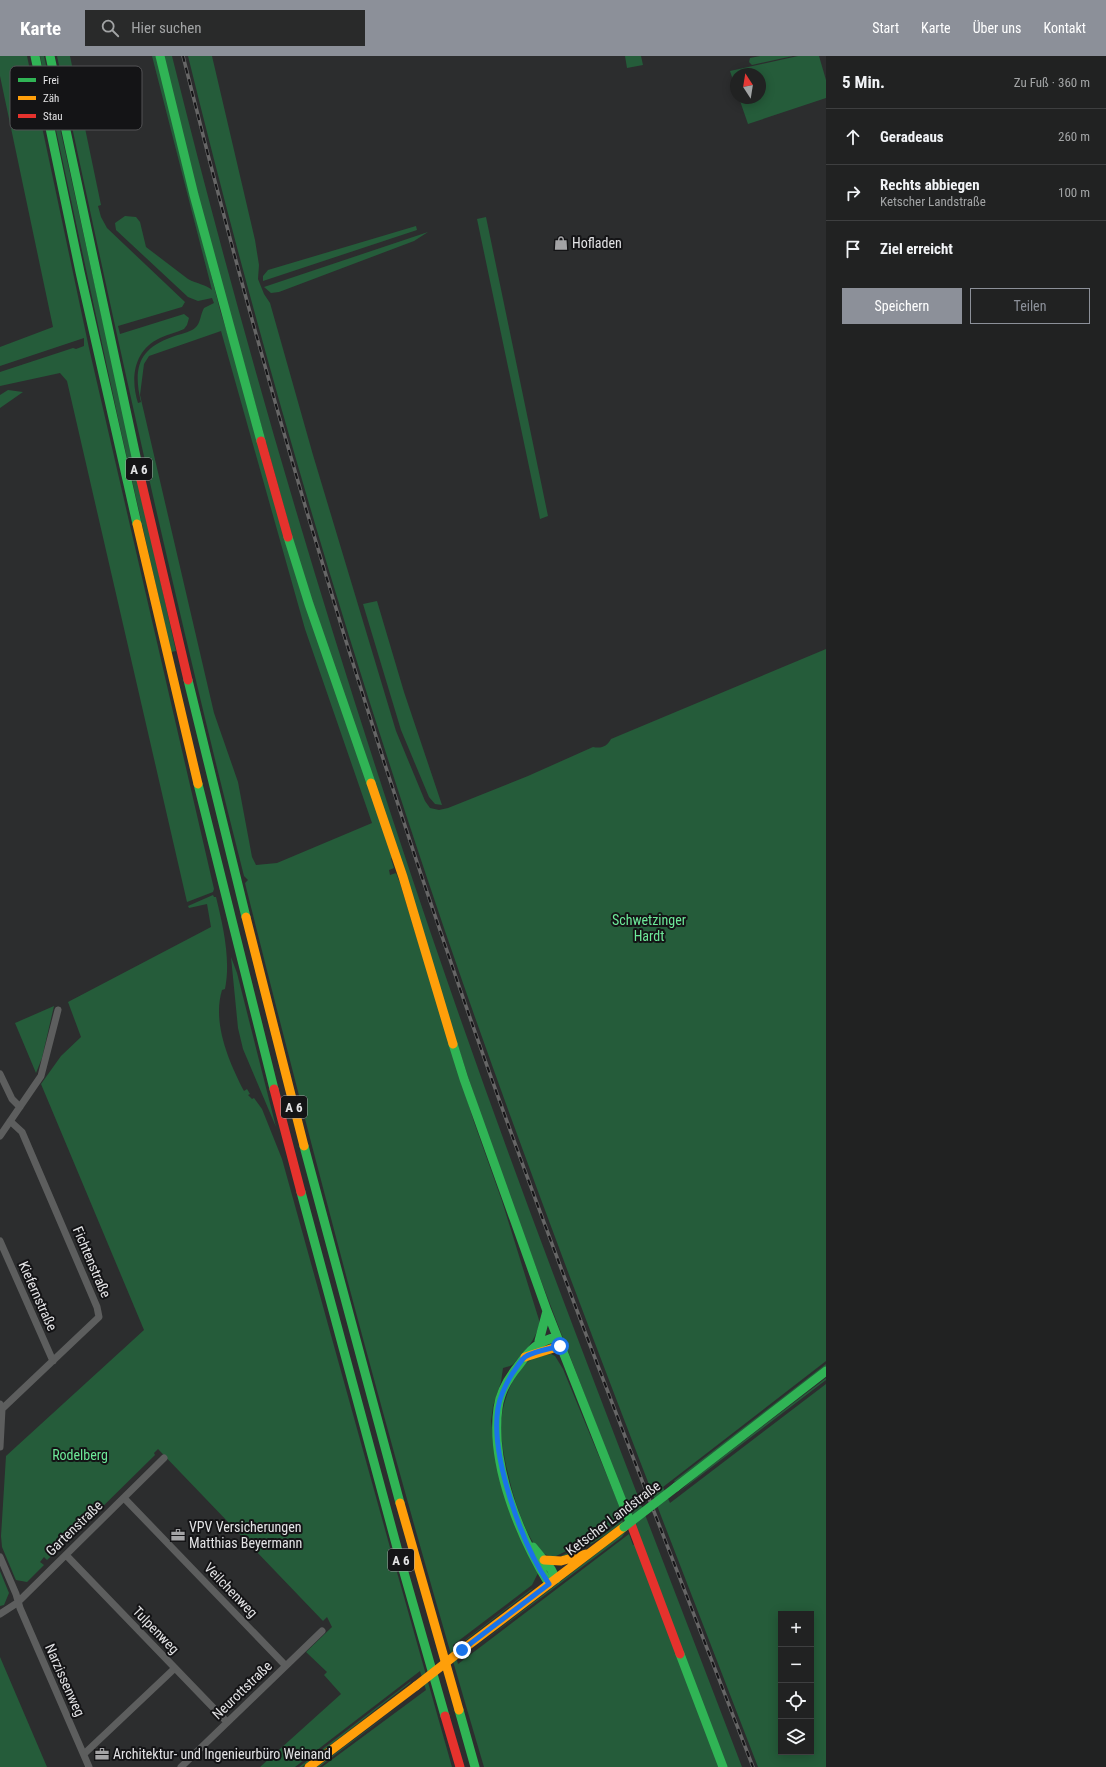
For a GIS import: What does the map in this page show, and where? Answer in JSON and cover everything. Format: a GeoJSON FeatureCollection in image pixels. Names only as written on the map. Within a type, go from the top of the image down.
{"type":"FeatureCollection","features":[{"type":"Feature","properties":{"kind":"main road","name":"A 6"},"geometry":{"type":"LineString","coordinates":[[35,56],[37,66]]}},
{"type":"Feature","properties":{"kind":"main road","name":"A 6"},"geometry":{"type":"LineString","coordinates":[[50,56],[52,66]]}},
{"type":"Feature","properties":{"kind":"main road"},"geometry":{"type":"LineString","coordinates":[[160,56],[194,195],[297,567],[402,877],[484,1138],[547,1311],[643,1556],[723,1767]]}},
{"type":"Feature","properties":{"kind":"main road","name":"A 6"},"geometry":{"type":"LineString","coordinates":[[51,130],[125,473],[224,889],[340,1337],[460,1767]]}},
{"type":"Feature","properties":{"kind":"main road","name":"A 6"},"geometry":{"type":"LineString","coordinates":[[66,130],[139,472],[237,883],[351,1328],[475,1767]]}},
{"type":"Feature","properties":{"kind":"main road"},"geometry":{"type":"LineString","coordinates":[[547,1311],[539,1341],[512,1375],[502,1393],[498,1408],[497,1428],[499,1447],[511,1501],[530,1550],[552,1582]]}},
{"type":"Feature","properties":{"kind":"main road"},"geometry":{"type":"LineString","coordinates":[[539,1341],[559,1342]]}},
{"type":"Feature","properties":{"kind":"main road"},"geometry":{"type":"LineString","coordinates":[[525,1357],[559,1342]]}},
{"type":"Feature","properties":{"kind":"main road","name":"Ketscher Landstraße"},"geometry":{"type":"LineString","coordinates":[[310,1767],[826,1371]]}},
{"type":"Feature","properties":{"kind":"main road"},"geometry":{"type":"LineString","coordinates":[[526,1538],[551,1569],[552,1582]]}},
{"type":"Feature","properties":{"kind":"main road"},"geometry":{"type":"LineString","coordinates":[[544,1560],[565,1560],[590,1553]]}},
{"type":"Feature","properties":{"kind":"street"},"geometry":{"type":"LineString","coordinates":[[0,1136],[41,1076],[58,1010]]}},
{"type":"Feature","properties":{"kind":"street"},"geometry":{"type":"LineString","coordinates":[[0,1074],[12,1099],[20,1107]]}},
{"type":"Feature","properties":{"kind":"street","name":"Fichtenstraße"},"geometry":{"type":"LineString","coordinates":[[1,1407],[99,1317],[97,1307],[22,1132],[10,1121]]}},
{"type":"Feature","properties":{"kind":"street","name":"Kiefernstraße"},"geometry":{"type":"LineString","coordinates":[[0,1241],[52,1361]]}},
{"type":"Feature","properties":{"kind":"street"},"geometry":{"type":"LineString","coordinates":[[0,1447],[1,1407]]}},
{"type":"Feature","properties":{"kind":"street","name":"Gartenstraße"},"geometry":{"type":"LineString","coordinates":[[0,1614],[17,1602],[164,1458]]}},
{"type":"Feature","properties":{"kind":"street","name":"Veilchenweg"},"geometry":{"type":"LineString","coordinates":[[124,1498],[285,1665]]}},
{"type":"Feature","properties":{"kind":"street","name":"Tulpenweg"},"geometry":{"type":"LineString","coordinates":[[66,1555],[228,1722]]}},
{"type":"Feature","properties":{"kind":"street","name":"Narzissenweg"},"geometry":{"type":"LineString","coordinates":[[0,1556],[16,1594],[17,1602],[89,1767]]}},
{"type":"Feature","properties":{"kind":"street","name":"Neurottstraße"},"geometry":{"type":"LineString","coordinates":[[181,1767],[285,1665],[322,1631]]}},
{"type":"Feature","properties":{"kind":"street"},"geometry":{"type":"LineString","coordinates":[[84,1754],[175,1668]]}},
{"type":"Feature","properties":{"kind":"green space"},"geometry":{"type":"Polygon","coordinates":[[[0,56],[27,56],[29,66],[10,66],[10,123],[0,76],[0,56]]]}},
{"type":"Feature","properties":{"kind":"green space"},"geometry":{"type":"Polygon","coordinates":[[[40,56],[44,56],[46,66],[42,66],[40,56]]]}},
{"type":"Feature","properties":{"kind":"green space"},"geometry":{"type":"Polygon","coordinates":[[[57,56],[70,56],[72,66],[59,66],[57,56]]]}},
{"type":"Feature","properties":{"kind":"green space"},"geometry":{"type":"Polygon","coordinates":[[[152,56],[156,56],[220,310],[392,858],[394,868],[389,870],[390,875],[396,873],[400,883],[474,1122],[502,1201],[539,1320],[539,1325],[534,1338],[525,1351],[512,1365],[503,1368],[501,1382],[493,1406],[491,1421],[495,1453],[538,1573],[532,1585],[453,1645],[458,1664],[629,1534],[633,1545],[635,1544],[719,1767],[484,1767],[420,1547],[330,1216],[245,883],[248,880],[244,876],[194,672],[123,364],[73,130],[85,130],[101,205],[98,206],[101,217],[107,228],[185,302],[182,307],[118,326],[120,334],[184,314],[189,318],[184,329],[151,343],[144,350],[136,366],[134,384],[138,403],[141,402],[139,390],[138,380],[138,370],[145,354],[161,342],[195,328],[204,308],[214,303],[212,298],[198,301],[188,297],[116,230],[115,223],[125,216],[136,217],[140,222],[146,247],[188,279],[207,286],[212,290],[152,56]],[[221,331],[149,356],[144,364],[140,395],[214,713],[238,782],[252,857],[256,865],[277,863],[372,823],[305,629],[221,331]]]}},
{"type":"Feature","properties":{"kind":"green space"},"geometry":{"type":"Polygon","coordinates":[[[163,56],[172,56],[233,291],[266,408],[335,640],[410,871],[449,986],[519,1182],[592,1378],[742,1767],[727,1767],[498,1168],[299,561],[199,202],[163,56]]]}},
{"type":"Feature","properties":{"kind":"green space","name":"Schwetzinger Hardt"},"geometry":{"type":"Polygon","coordinates":[[[188,56],[212,56],[255,240],[259,265],[258,279],[264,294],[270,303],[313,455],[396,731],[425,801],[430,808],[439,810],[448,808],[528,776],[593,747],[599,748],[604,746],[611,739],[826,649],[826,1361],[663,1487],[670,1503],[826,1384],[826,1767],[758,1767],[608,1378],[464,986],[350,641],[281,408],[188,56]]]}},
{"type":"Feature","properties":{"kind":"green space"},"geometry":{"type":"Polygon","coordinates":[[[625,56],[641,56],[643,65],[627,68],[625,56]]]}},
{"type":"Feature","properties":{"kind":"green space"},"geometry":{"type":"Polygon","coordinates":[[[760,56],[793,56],[752,65],[749,62],[750,58],[760,56]]]}},
{"type":"Feature","properties":{"kind":"green space"},"geometry":{"type":"Polygon","coordinates":[[[798,56],[819,56],[826,80],[826,98],[748,124],[741,104],[766,104],[766,68],[744,68],[798,56]]]}},
{"type":"Feature","properties":{"kind":"green space"},"geometry":{"type":"Polygon","coordinates":[[[11,130],[43,130],[89,348],[214,889],[213,892],[187,902],[67,381],[60,373],[0,386],[0,372],[73,348],[76,349],[84,346],[84,338],[0,366],[0,347],[53,327],[11,130]]]}},
{"type":"Feature","properties":{"kind":"green space"},"geometry":{"type":"Polygon","coordinates":[[[56,130],[60,130],[176,651],[171,652],[120,427],[56,130]]]}},
{"type":"Feature","properties":{"kind":"green space"},"geometry":{"type":"Polygon","coordinates":[[[486,217],[548,516],[540,519],[477,219],[486,217]]]}},
{"type":"Feature","properties":{"kind":"green space"},"geometry":{"type":"Polygon","coordinates":[[[416,226],[417,230],[263,281],[263,276],[268,270],[416,226]]]}},
{"type":"Feature","properties":{"kind":"green space"},"geometry":{"type":"Polygon","coordinates":[[[428,232],[414,241],[279,292],[271,293],[264,287],[428,232]]]}},
{"type":"Feature","properties":{"kind":"green space"},"geometry":{"type":"Polygon","coordinates":[[[8,390],[23,392],[0,408],[0,395],[8,390]]]}},
{"type":"Feature","properties":{"kind":"green space"},"geometry":{"type":"Polygon","coordinates":[[[377,601],[404,692],[442,805],[435,804],[429,797],[401,730],[363,604],[377,601]]]}},
{"type":"Feature","properties":{"kind":"green space","name":"Rodelberg"},"geometry":{"type":"Polygon","coordinates":[[[213,895],[216,897],[219,908],[227,954],[227,978],[225,989],[222,990],[219,1003],[219,1016],[224,1042],[233,1068],[244,1091],[247,1089],[250,1094],[248,1095],[252,1099],[254,1098],[262,1109],[282,1159],[452,1767],[322,1767],[426,1690],[420,1671],[295,1767],[260,1767],[341,1694],[324,1675],[327,1672],[306,1652],[332,1627],[327,1617],[323,1621],[158,1449],[154,1453],[155,1455],[91,1518],[82,1523],[84,1525],[47,1560],[44,1557],[40,1562],[44,1565],[27,1582],[16,1580],[2,1547],[1,1536],[6,1456],[144,1330],[41,1084],[61,1056],[81,1037],[68,1002],[211,927],[207,904],[189,908],[188,906],[213,895]]]}},
{"type":"Feature","properties":{"kind":"green space"},"geometry":{"type":"Polygon","coordinates":[[[231,957],[237,973],[276,1127],[243,1049],[238,1028],[231,957]]]}},
{"type":"Feature","properties":{"kind":"green space"},"geometry":{"type":"Polygon","coordinates":[[[54,1006],[42,1058],[36,1073],[15,1023],[54,1006]]]}},
{"type":"Feature","properties":{"kind":"green space"},"geometry":{"type":"Polygon","coordinates":[[[551,1354],[555,1356],[563,1369],[623,1517],[593,1538],[554,1557],[538,1549],[524,1525],[507,1471],[501,1424],[506,1397],[520,1370],[534,1358],[551,1354]]]}},
{"type":"Feature","properties":{"kind":"green space"},"geometry":{"type":"Polygon","coordinates":[[[826,1364],[826,1367],[675,1482],[674,1481],[826,1364]]]}},
{"type":"Feature","properties":{"kind":"green space"},"geometry":{"type":"Polygon","coordinates":[[[826,1378],[826,1380],[679,1492],[695,1478],[826,1378]]]}},
{"type":"Feature","properties":{"kind":"green space"},"geometry":{"type":"Polygon","coordinates":[[[622,1520],[623,1522],[593,1543],[568,1555],[559,1557],[602,1536],[622,1520]]]}},
{"type":"Feature","properties":{"kind":"green space"},"geometry":{"type":"Polygon","coordinates":[[[626,1531],[622,1537],[473,1649],[626,1531]]]}},
{"type":"Feature","properties":{"kind":"green space"},"geometry":{"type":"Polygon","coordinates":[[[0,1571],[9,1593],[4,1605],[0,1606],[0,1571]]]}},
{"type":"Feature","properties":{"kind":"green space"},"geometry":{"type":"Polygon","coordinates":[[[534,1588],[466,1640],[465,1640],[530,1590],[534,1588]]]}},
{"type":"Feature","properties":{"kind":"green space"},"geometry":{"type":"Polygon","coordinates":[[[0,1657],[47,1767],[0,1767],[0,1657]]]}},
{"type":"Feature","properties":{"kind":"green space"},"geometry":{"type":"Polygon","coordinates":[[[411,1681],[302,1767],[299,1767],[411,1681]]]}},
{"type":"Feature","properties":{"kind":"green space"},"geometry":{"type":"Polygon","coordinates":[[[406,1701],[319,1767],[317,1767],[406,1701]]]}},
{"type":"Feature","properties":{"kind":"railway"},"geometry":{"type":"LineString","coordinates":[[183,56],[244,291],[310,524],[382,756],[420,871],[529,1183],[753,1767]]}},
{"type":"Feature","properties":{"kind":"traffic: fast"},"geometry":{"type":"LineString","coordinates":[[35,56],[37,66]]}},
{"type":"Feature","properties":{"kind":"traffic: fast"},"geometry":{"type":"LineString","coordinates":[[50,56],[52,66]]}},
{"type":"Feature","properties":{"kind":"traffic: fast"},"geometry":{"type":"LineString","coordinates":[[160,56],[194,195],[261,441]]}},
{"type":"Feature","properties":{"kind":"traffic: fast"},"geometry":{"type":"LineString","coordinates":[[50,130],[80,272],[137,524]]}},
{"type":"Feature","properties":{"kind":"traffic: fast"},"geometry":{"type":"LineString","coordinates":[[66,130],[141,480]]}},
{"type":"Feature","properties":{"kind":"traffic: fast"},"geometry":{"type":"LineString","coordinates":[[288,537],[309,604],[371,783]]}},
{"type":"Feature","properties":{"kind":"traffic: fast"},"geometry":{"type":"LineString","coordinates":[[188,680],[246,917]]}},
{"type":"Feature","properties":{"kind":"traffic: fast"},"geometry":{"type":"LineString","coordinates":[[198,784],[274,1089]]}},
{"type":"Feature","properties":{"kind":"traffic: fast"},"geometry":{"type":"LineString","coordinates":[[453,1044],[464,1079],[547,1311],[631,1524]]}},
{"type":"Feature","properties":{"kind":"traffic: fast"},"geometry":{"type":"LineString","coordinates":[[304,1146],[400,1503]]}},
{"type":"Feature","properties":{"kind":"traffic: fast"},"geometry":{"type":"LineString","coordinates":[[301,1192],[399,1555],[445,1716]]}},
{"type":"Feature","properties":{"kind":"traffic: fast"},"geometry":{"type":"LineString","coordinates":[[539,1341],[547,1311]]}},
{"type":"Feature","properties":{"kind":"traffic: fast"},"geometry":{"type":"LineString","coordinates":[[549,1584],[528,1544],[510,1499],[503,1476],[497,1430],[499,1402],[512,1375],[535,1347],[545,1341],[557,1337]]}},
{"type":"Feature","properties":{"kind":"traffic: fast"},"geometry":{"type":"LineString","coordinates":[[676,1487],[826,1371]]}},
{"type":"Feature","properties":{"kind":"traffic: fast"},"geometry":{"type":"LineString","coordinates":[[624,1527],[676,1487]]}},
{"type":"Feature","properties":{"kind":"traffic: fast"},"geometry":{"type":"LineString","coordinates":[[533,1547],[551,1569],[556,1579]]}},
{"type":"Feature","properties":{"kind":"traffic: fast"},"geometry":{"type":"LineString","coordinates":[[680,1654],[723,1767]]}},
{"type":"Feature","properties":{"kind":"traffic: fast"},"geometry":{"type":"LineString","coordinates":[[459,1710],[475,1767]]}},
{"type":"Feature","properties":{"kind":"traffic: slow"},"geometry":{"type":"LineString","coordinates":[[137,524],[198,784]]}},
{"type":"Feature","properties":{"kind":"traffic: slow"},"geometry":{"type":"LineString","coordinates":[[371,783],[403,877],[453,1044]]}},
{"type":"Feature","properties":{"kind":"traffic: slow"},"geometry":{"type":"LineString","coordinates":[[246,917],[304,1146]]}},
{"type":"Feature","properties":{"kind":"traffic: slow"},"geometry":{"type":"LineString","coordinates":[[525,1357],[560,1346]]}},
{"type":"Feature","properties":{"kind":"traffic: slow"},"geometry":{"type":"LineString","coordinates":[[400,1503],[459,1710]]}},
{"type":"Feature","properties":{"kind":"traffic: slow"},"geometry":{"type":"LineString","coordinates":[[462,1650],[624,1527]]}},
{"type":"Feature","properties":{"kind":"traffic: slow"},"geometry":{"type":"LineString","coordinates":[[544,1560],[561,1561],[586,1554]]}},
{"type":"Feature","properties":{"kind":"traffic: slow"},"geometry":{"type":"LineString","coordinates":[[416,1686],[462,1650]]}},
{"type":"Feature","properties":{"kind":"traffic: slow"},"geometry":{"type":"LineString","coordinates":[[309,1767],[416,1686]]}},
{"type":"Feature","properties":{"kind":"traffic: jam"},"geometry":{"type":"LineString","coordinates":[[261,441],[288,537]]}},
{"type":"Feature","properties":{"kind":"traffic: jam"},"geometry":{"type":"LineString","coordinates":[[141,480],[188,680]]}},
{"type":"Feature","properties":{"kind":"traffic: jam"},"geometry":{"type":"LineString","coordinates":[[274,1089],[301,1192]]}},
{"type":"Feature","properties":{"kind":"traffic: jam"},"geometry":{"type":"LineString","coordinates":[[631,1524],[680,1654]]}},
{"type":"Feature","properties":{"kind":"traffic: jam"},"geometry":{"type":"LineString","coordinates":[[445,1716],[460,1767]]}},
{"type":"Feature","properties":{"kind":"place","name":"Hofladen"},"geometry":{"type":"Point","coordinates":[561,243]}},
{"type":"Feature","properties":{"kind":"place","name":"VPV Versicherungen Matthias Beyermann"},"geometry":{"type":"Point","coordinates":[178,1535]}},
{"type":"Feature","properties":{"kind":"place","name":"Architektur- und Ingenieurbüro Weinand"},"geometry":{"type":"Point","coordinates":[102,1754]}},
{"type":"Feature","properties":{"kind":"route"},"geometry":{"type":"LineString","coordinates":[[462,1650],[549,1584],[530,1550],[519,1525],[511,1501],[500,1454],[497,1423],[498,1408],[502,1393],[516,1368],[525,1357],[560,1346]]}}]}
